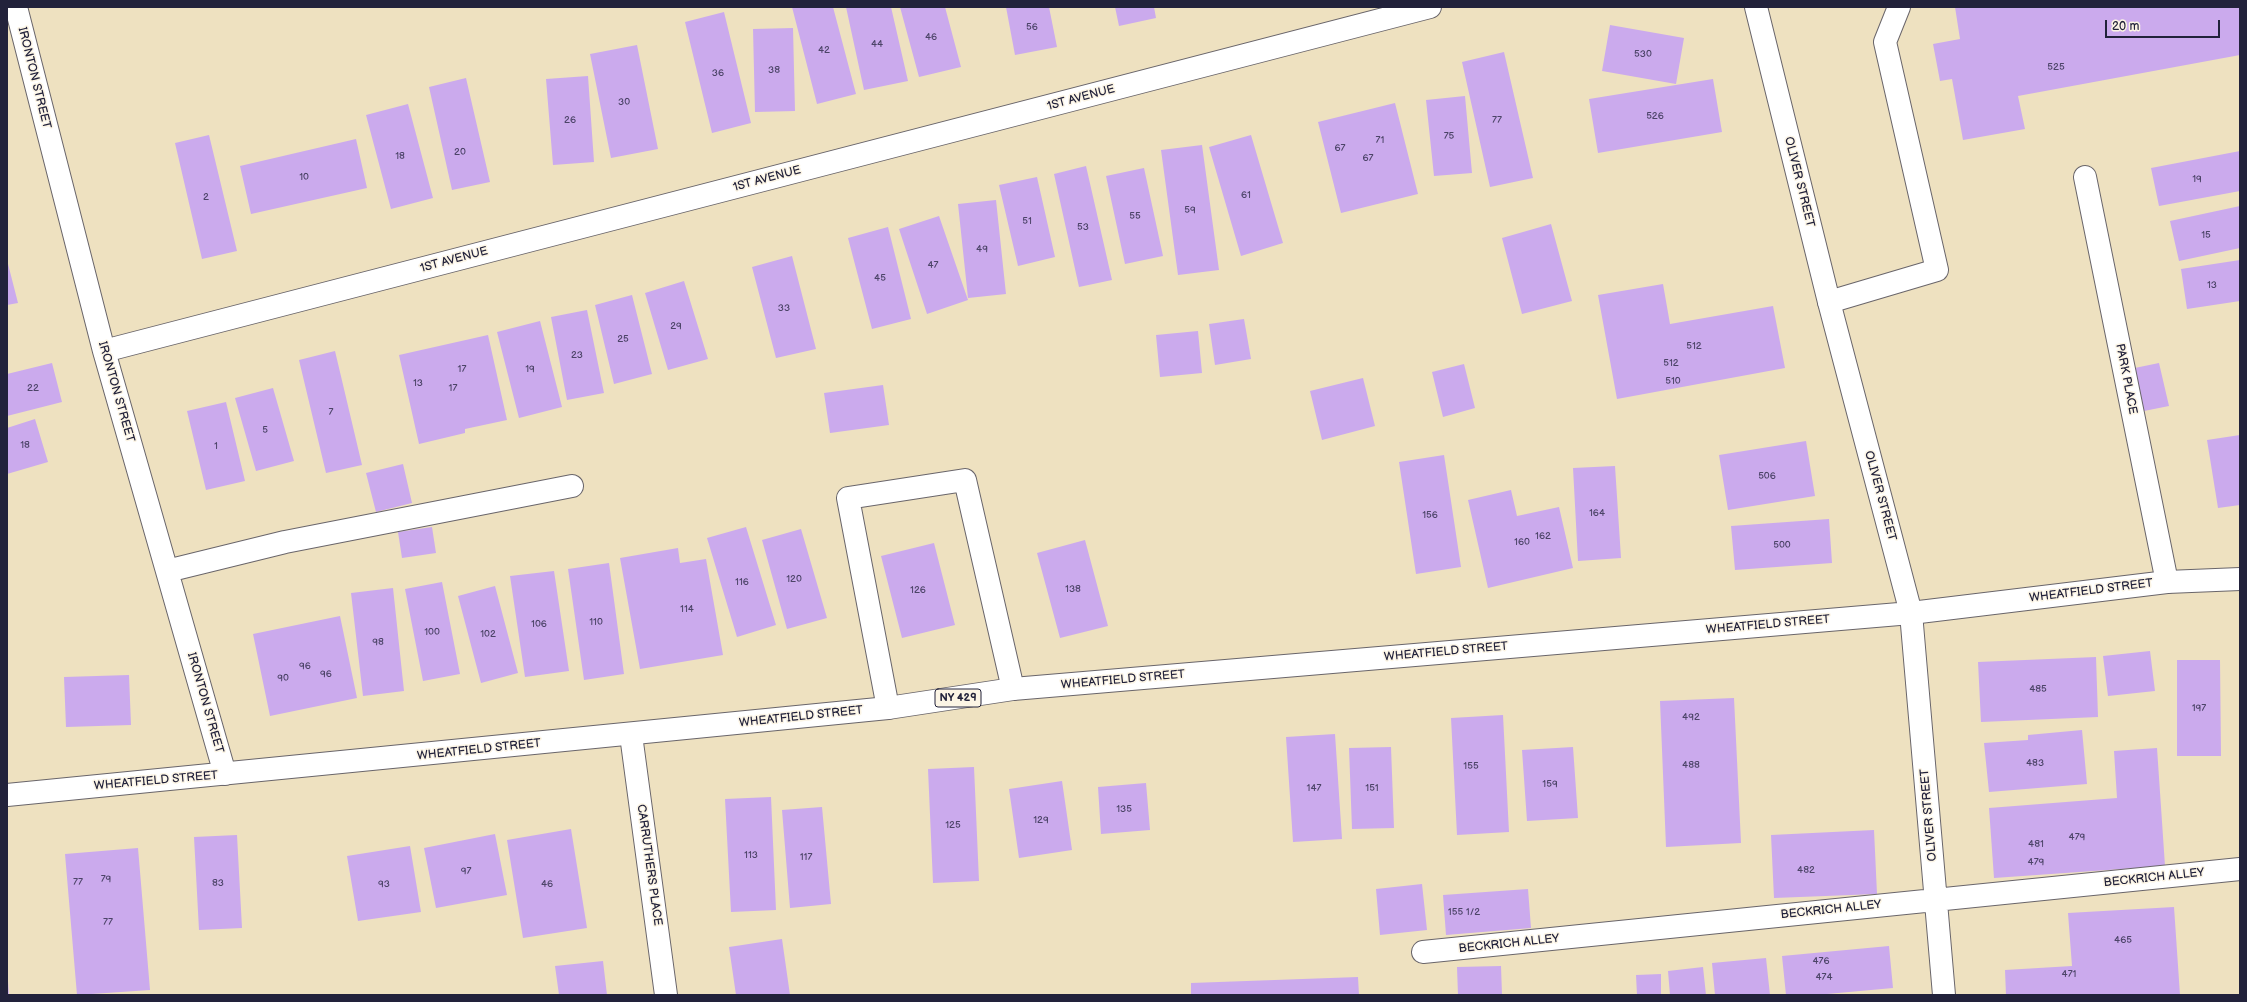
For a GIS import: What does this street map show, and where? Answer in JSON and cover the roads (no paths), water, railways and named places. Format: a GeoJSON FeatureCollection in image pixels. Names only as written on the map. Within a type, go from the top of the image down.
{"type":"FeatureCollection","features":[{"type":"Feature","properties":{"kind":"street","name":"IRONTON STREET"},"geometry":{"type":"LineString","coordinates":[[16,7],[104,351],[225,774]]}},
{"type":"Feature","properties":{"kind":"street","name":"1ST AVENUE"},"geometry":{"type":"LineString","coordinates":[[104,351],[1430,7]]}},
{"type":"Feature","properties":{"kind":"street","name":"OLIVER STREET"},"geometry":{"type":"LineString","coordinates":[[1756,7],[1829,302],[1911,613],[1944,995]]}},
{"type":"Feature","properties":{"kind":"street"},"geometry":{"type":"LineString","coordinates":[[1829,302],[1937,270],[1885,42],[1899,7]]}},
{"type":"Feature","properties":{"kind":"street","name":"PARK PLACE"},"geometry":{"type":"LineString","coordinates":[[2085,177],[2167,582]]}},
{"type":"Feature","properties":{"kind":"street"},"geometry":{"type":"LineString","coordinates":[[888,708],[848,498],[965,480],[1013,689]]}},
{"type":"Feature","properties":{"kind":"street"},"geometry":{"type":"LineString","coordinates":[[167,571],[285,542],[572,486]]}},
{"type":"Feature","properties":{"kind":"street","name":"WHEATFIELD STREET"},"geometry":{"type":"LineString","coordinates":[[7,795],[631,735],[888,708],[1013,689],[1911,613],[2167,582],[2240,579]]}},
{"type":"Feature","properties":{"kind":"street","name":"CARRUTHERS PLACE"},"geometry":{"type":"LineString","coordinates":[[631,735],[666,995]]}},
{"type":"Feature","properties":{"kind":"street","name":"BECKRICH ALLEY"},"geometry":{"type":"LineString","coordinates":[[1422,952],[2240,869]]}}]}
